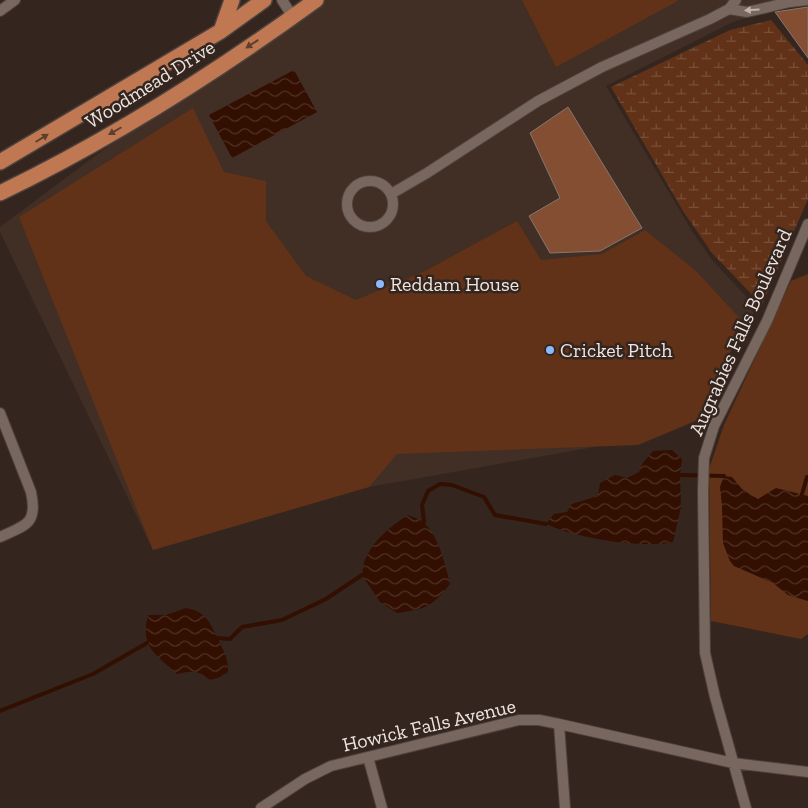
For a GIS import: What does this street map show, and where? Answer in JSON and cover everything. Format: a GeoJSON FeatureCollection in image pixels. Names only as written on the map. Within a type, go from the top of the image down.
{"type":"FeatureCollection","features":[{"type":"Feature","properties":{"kind":"main road"},"geometry":{"type":"LineString","coordinates":[[220,31],[232,0]]}},
{"type":"Feature","properties":{"kind":"main road","name":"Woodmead Drive"},"geometry":{"type":"LineString","coordinates":[[0,162],[220,31],[264,0]]}},
{"type":"Feature","properties":{"kind":"main road","name":"Woodmead Drive"},"geometry":{"type":"LineString","coordinates":[[0,193],[52,168],[155,108],[316,0]]}},
{"type":"Feature","properties":{"kind":"street"},"geometry":{"type":"LineString","coordinates":[[0,11],[15,0]]}},
{"type":"Feature","properties":{"kind":"street"},"geometry":{"type":"LineString","coordinates":[[282,0],[293,17]]}},
{"type":"Feature","properties":{"kind":"street"},"geometry":{"type":"LineString","coordinates":[[391,194],[538,101],[602,67],[733,4],[747,12],[790,2],[808,0]]}},
{"type":"Feature","properties":{"kind":"street"},"geometry":{"type":"LineString","coordinates":[[377,181],[384,185],[391,194],[392,213],[382,224],[375,227],[360,225],[349,214],[347,199],[355,186],[362,182],[377,181]]}},
{"type":"Feature","properties":{"kind":"street","name":"Augrabies Falls Boulevard"},"geometry":{"type":"LineString","coordinates":[[746,808],[715,697],[705,653],[704,458],[714,426],[767,320],[808,224]]}},
{"type":"Feature","properties":{"kind":"street"},"geometry":{"type":"LineString","coordinates":[[0,413],[31,492],[34,506],[34,515],[24,526],[0,537]]}},
{"type":"Feature","properties":{"kind":"street","name":"Howick Falls Avenue"},"geometry":{"type":"LineString","coordinates":[[261,808],[313,774],[331,766],[519,720],[539,720],[559,724],[733,763],[808,772]]}},
{"type":"Feature","properties":{"kind":"street"},"geometry":{"type":"LineString","coordinates":[[559,724],[565,808]]}},
{"type":"Feature","properties":{"kind":"street"},"geometry":{"type":"LineString","coordinates":[[368,757],[382,808]]}},
{"type":"Feature","properties":{"kind":"shaded area","name":"Reddam House"},"geometry":{"type":"Polygon","coordinates":[[[304,0],[771,0],[772,11],[733,22],[606,86],[692,231],[712,260],[758,309],[744,323],[698,420],[589,448],[369,487],[153,550],[0,232],[0,227],[304,0]]]}},
{"type":"Feature","properties":{"kind":"green space"},"geometry":{"type":"Polygon","coordinates":[[[522,0],[677,0],[678,1],[556,67],[522,0]]]}},
{"type":"Feature","properties":{"kind":"green space"},"geometry":{"type":"Polygon","coordinates":[[[771,20],[808,65],[808,199],[762,305],[712,253],[683,211],[611,87],[730,30],[771,20]]]}},
{"type":"Feature","properties":{"kind":"green space"},"geometry":{"type":"Polygon","coordinates":[[[193,108],[224,172],[266,181],[266,221],[306,276],[356,300],[425,271],[517,221],[541,260],[602,254],[645,230],[695,270],[744,323],[698,420],[638,445],[397,454],[369,487],[153,550],[19,217],[193,108]]]}},
{"type":"Feature","properties":{"kind":"green space"},"geometry":{"type":"Polygon","coordinates":[[[808,274],[808,634],[801,639],[711,621],[709,469],[724,425],[791,281],[808,274]]]}},
{"type":"Feature","properties":{"kind":"water"},"geometry":{"type":"Polygon","coordinates":[[[294,70],[317,112],[232,158],[209,115],[294,70]]]}},
{"type":"Feature","properties":{"kind":"water"},"geometry":{"type":"Polygon","coordinates":[[[672,450],[682,459],[680,475],[681,507],[673,542],[644,544],[609,541],[574,534],[546,524],[554,514],[567,512],[572,504],[598,496],[600,483],[615,475],[627,478],[639,472],[642,464],[653,451],[672,450]]]}},
{"type":"Feature","properties":{"kind":"water"},"geometry":{"type":"Polygon","coordinates":[[[724,476],[732,477],[742,489],[758,499],[776,488],[808,496],[808,601],[788,595],[773,583],[734,566],[730,561],[723,543],[720,487],[724,476]]]}},
{"type":"Feature","properties":{"kind":"water"},"geometry":{"type":"Polygon","coordinates":[[[408,515],[423,522],[433,534],[441,551],[450,584],[428,606],[397,613],[380,602],[362,575],[364,562],[373,546],[389,529],[408,515]]]}},
{"type":"Feature","properties":{"kind":"water"},"geometry":{"type":"Polygon","coordinates":[[[186,608],[193,609],[206,618],[224,651],[228,663],[228,672],[218,678],[209,680],[198,672],[177,674],[151,649],[146,635],[148,615],[166,615],[186,608]]]}},
{"type":"Feature","properties":{"kind":"building"},"geometry":{"type":"Polygon","coordinates":[[[808,7],[808,58],[775,12],[808,7]]]}},
{"type":"Feature","properties":{"kind":"building"},"geometry":{"type":"Polygon","coordinates":[[[568,107],[642,228],[600,251],[550,253],[529,216],[560,198],[530,133],[568,107]]]}},
{"type":"Feature","properties":{"kind":"waterway"},"geometry":{"type":"LineString","coordinates":[[680,475],[724,476]]}},
{"type":"Feature","properties":{"kind":"waterway"},"geometry":{"type":"LineString","coordinates":[[802,494],[807,477]]}},
{"type":"Feature","properties":{"kind":"waterway"},"geometry":{"type":"LineString","coordinates":[[424,522],[422,505],[428,491],[440,484],[452,485],[484,497],[495,515],[546,524]]}},
{"type":"Feature","properties":{"kind":"waterway"},"geometry":{"type":"LineString","coordinates":[[217,638],[230,639],[242,627],[282,620],[326,599],[362,575]]}},
{"type":"Feature","properties":{"kind":"waterway"},"geometry":{"type":"LineString","coordinates":[[0,711],[93,674],[147,643]]}},
{"type":"Feature","properties":{"kind":"place","name":"Reddam House"},"geometry":{"type":"Point","coordinates":[380,284]}},
{"type":"Feature","properties":{"kind":"place","name":"Cricket Pitch"},"geometry":{"type":"Point","coordinates":[550,350]}}]}
